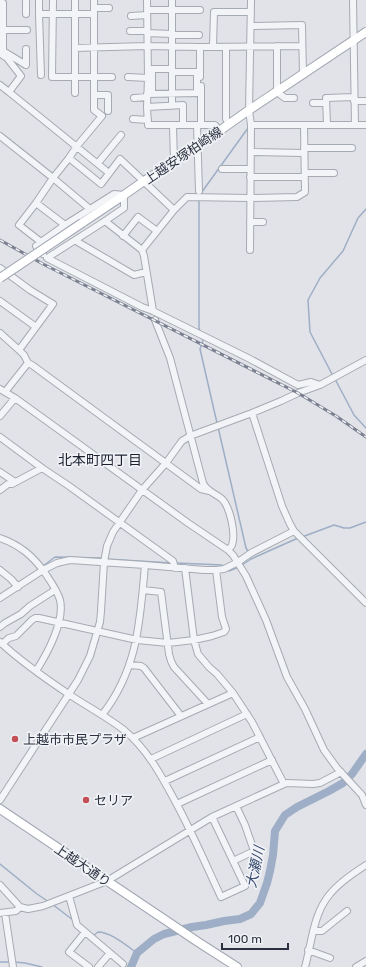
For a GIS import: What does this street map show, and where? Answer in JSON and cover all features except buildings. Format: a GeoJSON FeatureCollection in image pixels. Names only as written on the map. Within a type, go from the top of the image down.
{"type":"FeatureCollection","features":[{"type":"Feature","properties":{"kind":"main road","name":"上越安塚柏崎線"},"geometry":{"type":"LineString","coordinates":[[0,278],[366,32]]}},
{"type":"Feature","properties":{"kind":"main road","name":"上越大通り"},"geometry":{"type":"LineString","coordinates":[[0,809],[236,967]]}},
{"type":"Feature","properties":{"kind":"street"},"geometry":{"type":"LineString","coordinates":[[26,0],[26,14]]}},
{"type":"Feature","properties":{"kind":"street"},"geometry":{"type":"LineString","coordinates":[[39,0],[38,14],[41,75]]}},
{"type":"Feature","properties":{"kind":"street"},"geometry":{"type":"LineString","coordinates":[[53,0],[52,77],[112,77]]}},
{"type":"Feature","properties":{"kind":"street"},"geometry":{"type":"LineString","coordinates":[[75,0],[75,93]]}},
{"type":"Feature","properties":{"kind":"street"},"geometry":{"type":"LineString","coordinates":[[41,242],[19,225],[77,146],[102,116],[94,110],[94,0]]}},
{"type":"Feature","properties":{"kind":"street"},"geometry":{"type":"LineString","coordinates":[[147,0],[149,95]]}},
{"type":"Feature","properties":{"kind":"street"},"geometry":{"type":"LineString","coordinates":[[172,0],[172,106]]}},
{"type":"Feature","properties":{"kind":"street"},"geometry":{"type":"LineString","coordinates":[[250,250],[251,0]]}},
{"type":"Feature","properties":{"kind":"street"},"geometry":{"type":"LineString","coordinates":[[352,0],[355,125]]}},
{"type":"Feature","properties":{"kind":"street"},"geometry":{"type":"LineString","coordinates":[[0,3],[3,3],[3,51],[26,65],[26,49]]}},
{"type":"Feature","properties":{"kind":"street"},"geometry":{"type":"LineString","coordinates":[[38,14],[76,15],[109,8]]}},
{"type":"Feature","properties":{"kind":"street"},"geometry":{"type":"LineString","coordinates":[[131,16],[172,10],[200,10]]}},
{"type":"Feature","properties":{"kind":"street"},"geometry":{"type":"LineString","coordinates":[[213,46],[212,12],[251,12]]}},
{"type":"Feature","properties":{"kind":"street"},"geometry":{"type":"LineString","coordinates":[[251,26],[302,25],[303,75]]}},
{"type":"Feature","properties":{"kind":"street"},"geometry":{"type":"LineString","coordinates":[[2,30],[28,30]]}},
{"type":"Feature","properties":{"kind":"street"},"geometry":{"type":"LineString","coordinates":[[130,31],[175,35],[198,35]]}},
{"type":"Feature","properties":{"kind":"street"},"geometry":{"type":"LineString","coordinates":[[75,48],[147,46],[302,46]]}},
{"type":"Feature","properties":{"kind":"street"},"geometry":{"type":"LineString","coordinates":[[276,46],[276,92],[285,98],[294,98]]}},
{"type":"Feature","properties":{"kind":"street"},"geometry":{"type":"LineString","coordinates":[[199,191],[198,146],[200,47]]}},
{"type":"Feature","properties":{"kind":"street"},"geometry":{"type":"LineString","coordinates":[[226,47],[226,119],[229,124]]}},
{"type":"Feature","properties":{"kind":"street"},"geometry":{"type":"LineString","coordinates":[[0,54],[7,58],[21,76],[9,92]]}},
{"type":"Feature","properties":{"kind":"street"},"geometry":{"type":"LineString","coordinates":[[134,98],[149,95],[172,93],[197,93],[197,72],[152,69],[149,95],[147,107],[148,125],[215,125],[219,130]]}},
{"type":"Feature","properties":{"kind":"street"},"geometry":{"type":"LineString","coordinates":[[128,77],[148,78]]}},
{"type":"Feature","properties":{"kind":"street"},"geometry":{"type":"LineString","coordinates":[[0,85],[109,173]]}},
{"type":"Feature","properties":{"kind":"street"},"geometry":{"type":"LineString","coordinates":[[94,95],[108,95],[108,111]]}},
{"type":"Feature","properties":{"kind":"street"},"geometry":{"type":"LineString","coordinates":[[327,124],[326,98],[366,101]]}},
{"type":"Feature","properties":{"kind":"street"},"geometry":{"type":"LineString","coordinates":[[313,103],[326,103]]}},
{"type":"Feature","properties":{"kind":"street"},"geometry":{"type":"LineString","coordinates":[[147,107],[183,105],[183,125]]}},
{"type":"Feature","properties":{"kind":"street"},"geometry":{"type":"LineString","coordinates":[[133,119],[148,120]]}},
{"type":"Feature","properties":{"kind":"street"},"geometry":{"type":"LineString","coordinates":[[251,125],[366,125]]}},
{"type":"Feature","properties":{"kind":"street"},"geometry":{"type":"LineString","coordinates":[[142,250],[174,210],[187,197],[297,197],[305,192],[304,125]]}},
{"type":"Feature","properties":{"kind":"street"},"geometry":{"type":"LineString","coordinates":[[173,126],[174,161]]}},
{"type":"Feature","properties":{"kind":"street"},"geometry":{"type":"LineString","coordinates":[[98,163],[121,135]]}},
{"type":"Feature","properties":{"kind":"street"},"geometry":{"type":"LineString","coordinates":[[0,136],[90,209]]}},
{"type":"Feature","properties":{"kind":"street"},"geometry":{"type":"LineString","coordinates":[[251,152],[352,148]]}},
{"type":"Feature","properties":{"kind":"street"},"geometry":{"type":"LineString","coordinates":[[69,158],[101,184],[120,159],[174,210]]}},
{"type":"Feature","properties":{"kind":"street"},"geometry":{"type":"LineString","coordinates":[[222,169],[250,169]]}},
{"type":"Feature","properties":{"kind":"street"},"geometry":{"type":"LineString","coordinates":[[250,177],[334,173]]}},
{"type":"Feature","properties":{"kind":"street"},"geometry":{"type":"LineString","coordinates":[[47,258],[124,208],[124,195],[114,194],[65,225],[36,246],[47,258],[142,307],[250,359],[298,385],[311,382],[320,385]]}},
{"type":"Feature","properties":{"kind":"street"},"geometry":{"type":"LineString","coordinates":[[36,203],[65,225]]}},
{"type":"Feature","properties":{"kind":"street"},"geometry":{"type":"LineString","coordinates":[[123,236],[138,217],[157,231]]}},
{"type":"Feature","properties":{"kind":"street"},"geometry":{"type":"LineString","coordinates":[[105,221],[142,250],[153,311]]}},
{"type":"Feature","properties":{"kind":"street"},"geometry":{"type":"LineString","coordinates":[[250,222],[263,222]]}},
{"type":"Feature","properties":{"kind":"street"},"geometry":{"type":"LineString","coordinates":[[76,240],[134,275],[146,272]]}},
{"type":"Feature","properties":{"kind":"street"},"geometry":{"type":"LineString","coordinates":[[0,268],[53,304],[19,350]]}},
{"type":"Feature","properties":{"kind":"street"},"geometry":{"type":"LineString","coordinates":[[0,301],[36,327]]}},
{"type":"Feature","properties":{"kind":"street"},"geometry":{"type":"LineString","coordinates":[[155,320],[170,358],[204,487],[222,500],[227,507],[234,529],[232,545],[228,550]]}},
{"type":"Feature","properties":{"kind":"street"},"geometry":{"type":"LineString","coordinates":[[0,333],[24,355],[28,363],[201,489],[209,491]]}},
{"type":"Feature","properties":{"kind":"street"},"geometry":{"type":"LineString","coordinates":[[0,800],[68,694],[90,656],[98,631],[101,611],[104,562],[107,546],[113,532],[142,490],[166,463],[179,444],[190,436],[252,414],[298,393],[320,385],[366,360]]}},
{"type":"Feature","properties":{"kind":"street"},"geometry":{"type":"LineString","coordinates":[[28,363],[2,390],[233,555],[246,576],[266,620],[287,677],[305,709],[324,750],[342,774],[362,795],[366,805]]}},
{"type":"Feature","properties":{"kind":"street"},"geometry":{"type":"LineString","coordinates":[[0,416],[15,398]]}},
{"type":"Feature","properties":{"kind":"street"},"geometry":{"type":"LineString","coordinates":[[252,414],[282,506],[294,531],[366,603]]}},
{"type":"Feature","properties":{"kind":"street"},"geometry":{"type":"LineString","coordinates":[[0,437],[173,561],[175,568]]}},
{"type":"Feature","properties":{"kind":"street"},"geometry":{"type":"LineString","coordinates":[[0,490],[8,484],[12,484],[42,468]]}},
{"type":"Feature","properties":{"kind":"street"},"geometry":{"type":"LineString","coordinates":[[0,472],[15,482]]}},
{"type":"Feature","properties":{"kind":"street"},"geometry":{"type":"LineString","coordinates":[[0,598],[43,570],[70,560],[175,568],[224,569],[294,531]]}},
{"type":"Feature","properties":{"kind":"street"},"geometry":{"type":"LineString","coordinates":[[0,538],[14,544],[35,559],[55,590],[60,602],[60,615],[52,642],[36,671]]}},
{"type":"Feature","properties":{"kind":"street"},"geometry":{"type":"LineString","coordinates":[[102,715],[117,693],[129,665],[137,640],[145,565]]}},
{"type":"Feature","properties":{"kind":"street"},"geometry":{"type":"LineString","coordinates":[[185,568],[194,640],[198,654],[232,692],[247,714],[284,784]]}},
{"type":"Feature","properties":{"kind":"street"},"geometry":{"type":"LineString","coordinates":[[0,570],[18,587]]}},
{"type":"Feature","properties":{"kind":"street"},"geometry":{"type":"LineString","coordinates":[[212,817],[245,886],[221,897],[190,830],[165,781],[151,759],[133,738],[124,730],[68,694],[36,671],[1,643],[16,636],[35,618],[137,640],[168,643],[194,640],[224,632],[226,629],[222,617],[216,570]]}},
{"type":"Feature","properties":{"kind":"street"},"geometry":{"type":"LineString","coordinates":[[0,627],[5,622],[21,614],[30,606],[55,590]]}},
{"type":"Feature","properties":{"kind":"street"},"geometry":{"type":"LineString","coordinates":[[143,590],[161,592],[171,661],[174,667],[208,704]]}},
{"type":"Feature","properties":{"kind":"street"},"geometry":{"type":"LineString","coordinates":[[129,665],[141,666],[144,668],[181,716]]}},
{"type":"Feature","properties":{"kind":"street"},"geometry":{"type":"LineString","coordinates":[[133,738],[232,692]]}},
{"type":"Feature","properties":{"kind":"street"},"geometry":{"type":"LineString","coordinates":[[151,759],[247,714]]}},
{"type":"Feature","properties":{"kind":"street"},"geometry":{"type":"LineString","coordinates":[[165,781],[260,737]]}},
{"type":"Feature","properties":{"kind":"street"},"geometry":{"type":"LineString","coordinates":[[177,804],[272,760]]}},
{"type":"Feature","properties":{"kind":"street"},"geometry":{"type":"LineString","coordinates":[[0,885],[20,907],[28,909],[43,906],[107,881],[212,817],[284,784],[320,783],[342,774]]}},
{"type":"Feature","properties":{"kind":"street"},"geometry":{"type":"LineString","coordinates":[[233,861],[254,852],[245,825],[236,806]]}},
{"type":"Feature","properties":{"kind":"street"},"geometry":{"type":"LineString","coordinates":[[305,967],[313,931],[322,904],[330,893],[339,885],[366,865]]}},
{"type":"Feature","properties":{"kind":"street"},"geometry":{"type":"LineString","coordinates":[[69,896],[77,925],[123,964]]}},
{"type":"Feature","properties":{"kind":"street"},"geometry":{"type":"LineString","coordinates":[[13,967],[2,913],[16,911],[20,907]]}},
{"type":"Feature","properties":{"kind":"street"},"geometry":{"type":"LineString","coordinates":[[313,931],[322,931],[348,911]]}},
{"type":"Feature","properties":{"kind":"street"},"geometry":{"type":"LineString","coordinates":[[85,932],[69,952],[89,967]]}},
{"type":"Feature","properties":{"kind":"street"},"geometry":{"type":"LineString","coordinates":[[308,950],[330,958]]}},
{"type":"Feature","properties":{"kind":"street"},"geometry":{"type":"LineString","coordinates":[[98,967],[110,953]]}},
{"type":"Feature","properties":{"kind":"street"},"geometry":{"type":"LineString","coordinates":[[356,967],[366,961]]}},
{"type":"Feature","properties":{"kind":"waterway"},"geometry":{"type":"LineString","coordinates":[[199,196],[248,128]]}},
{"type":"Feature","properties":{"kind":"waterway"},"geometry":{"type":"LineString","coordinates":[[199,200],[200,332]]}},
{"type":"Feature","properties":{"kind":"waterway"},"geometry":{"type":"LineString","coordinates":[[333,376],[310,332],[308,300],[320,278],[343,251],[358,218],[366,209]]}},
{"type":"Feature","properties":{"kind":"waterway"},"geometry":{"type":"LineString","coordinates":[[202,338],[203,341],[200,349],[217,423]]}},
{"type":"Feature","properties":{"kind":"waterway"},"geometry":{"type":"LineString","coordinates":[[335,379],[354,415],[366,428]]}},
{"type":"Feature","properties":{"kind":"waterway"},"geometry":{"type":"LineString","coordinates":[[218,427],[246,548],[249,553]]}},
{"type":"Feature","properties":{"kind":"waterway"},"geometry":{"type":"LineString","coordinates":[[302,537],[334,525],[350,528],[366,522]]}},
{"type":"Feature","properties":{"kind":"waterway"},"geometry":{"type":"LineString","coordinates":[[242,565],[251,559],[298,538]]}},
{"type":"Feature","properties":{"kind":"waterway"},"geometry":{"type":"LineString","coordinates":[[42,567],[55,557],[102,558]]}},
{"type":"Feature","properties":{"kind":"waterway"},"geometry":{"type":"LineString","coordinates":[[106,559],[172,563]]}},
{"type":"Feature","properties":{"kind":"waterway"},"geometry":{"type":"LineString","coordinates":[[176,563],[222,565],[223,567]]}},
{"type":"Feature","properties":{"kind":"waterway"},"geometry":{"type":"LineString","coordinates":[[228,570],[229,571],[239,567]]}},
{"type":"Feature","properties":{"kind":"waterway","name":"大瀬川"},"geometry":{"type":"LineString","coordinates":[[131,967],[137,953],[154,939],[164,934],[192,927],[240,919],[251,914],[260,903],[267,883],[273,855],[275,831],[285,815],[297,807],[343,783],[352,774],[366,754]]}},
{"type":"Feature","properties":{"kind":"waterway"},"geometry":{"type":"LineString","coordinates":[[0,864],[49,902]]}},
{"type":"Feature","properties":{"kind":"waterway"},"geometry":{"type":"LineString","coordinates":[[52,904],[73,920]]}},
{"type":"Feature","properties":{"kind":"waterway"},"geometry":{"type":"LineString","coordinates":[[93,936],[98,932],[108,934],[137,953]]}},
{"type":"Feature","properties":{"kind":"waterway"},"geometry":{"type":"LineString","coordinates":[[0,962],[10,962]]}},
{"type":"Feature","properties":{"kind":"waterway"},"geometry":{"type":"LineString","coordinates":[[14,962],[42,967]]}},
{"type":"Feature","properties":{"kind":"railway"},"geometry":{"type":"LineString","coordinates":[[0,240],[43,264],[298,393],[336,416],[366,437]]}},
{"type":"Feature","properties":{"kind":"place","name":"上越市市民プラザ"},"geometry":{"type":"Point","coordinates":[15,739]}},
{"type":"Feature","properties":{"kind":"place","name":"セリア"},"geometry":{"type":"Point","coordinates":[86,800]}},
{"type":"Feature","properties":{"kind":"district","name":"北本町四丁目"},"geometry":{"type":"Point","coordinates":[100,460]}}]}
